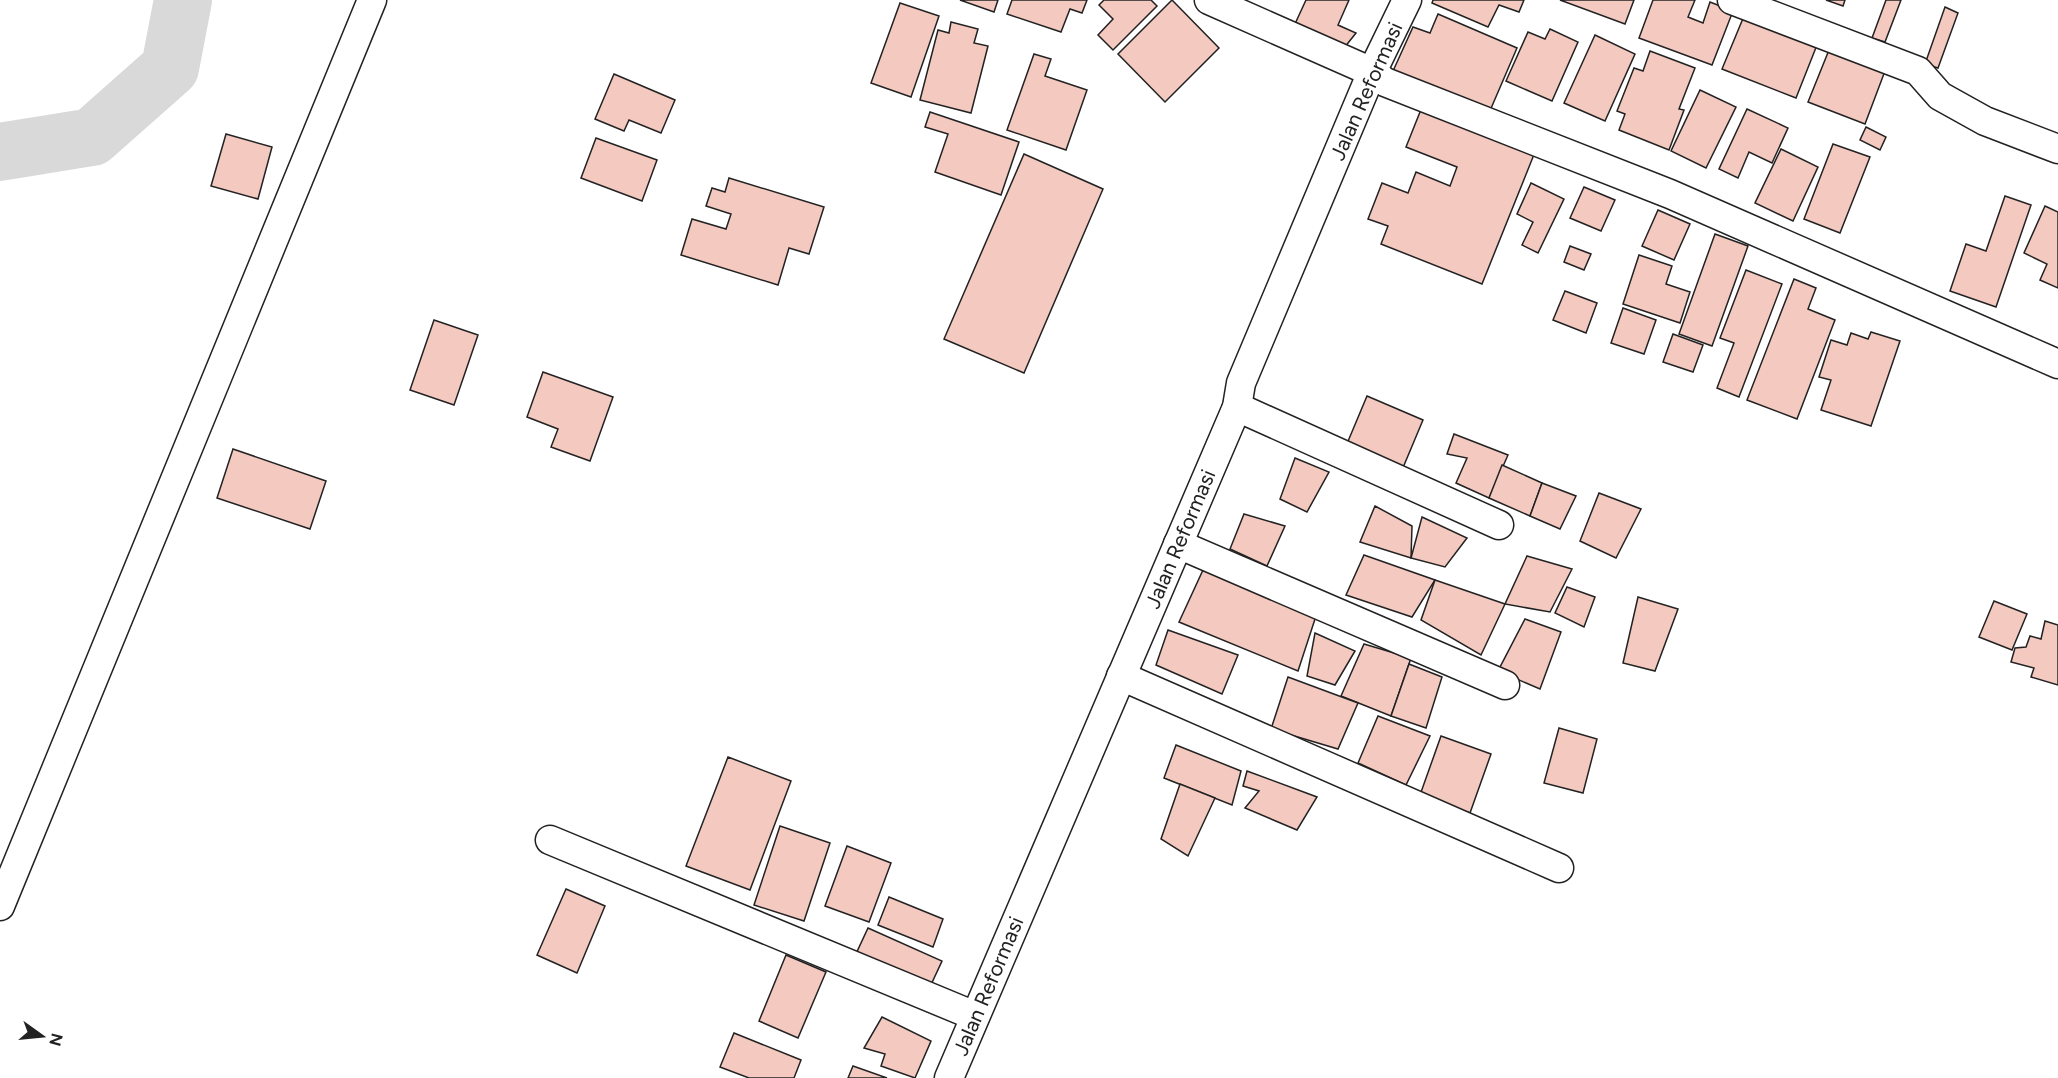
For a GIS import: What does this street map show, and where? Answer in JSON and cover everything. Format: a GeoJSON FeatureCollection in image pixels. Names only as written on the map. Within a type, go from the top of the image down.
{"type":"FeatureCollection","features":[{"type":"Feature","properties":{"kind":"street"},"geometry":{"type":"LineString","coordinates":[[0,906],[372,0]]}},
{"type":"Feature","properties":{"kind":"street"},"geometry":{"type":"LineString","coordinates":[[1209,0],[1372,72],[1385,82],[1670,194],[2058,364]]}},
{"type":"Feature","properties":{"kind":"street","name":"Jalan Reformasi"},"geometry":{"type":"LineString","coordinates":[[949,1078],[1237,407],[1241,383],[1372,72],[1407,0]]}},
{"type":"Feature","properties":{"kind":"street"},"geometry":{"type":"LineString","coordinates":[[1732,0],[1918,71],[1940,96],[1985,121],[2058,149]]}},
{"type":"Feature","properties":{"kind":"street"},"geometry":{"type":"LineString","coordinates":[[1237,407],[1499,525]]}},
{"type":"Feature","properties":{"kind":"street"},"geometry":{"type":"LineString","coordinates":[[1178,544],[1505,685]]}},
{"type":"Feature","properties":{"kind":"street"},"geometry":{"type":"LineString","coordinates":[[1121,676],[1559,868]]}},
{"type":"Feature","properties":{"kind":"street"},"geometry":{"type":"LineString","coordinates":[[550,840],[975,1016]]}},
{"type":"Feature","properties":{"kind":"building"},"geometry":{"type":"Polygon","coordinates":[[[960,0],[998,0],[994,12],[960,0]]]}},
{"type":"Feature","properties":{"kind":"building"},"geometry":{"type":"Polygon","coordinates":[[[1012,0],[1087,0],[1082,13],[1070,9],[1061,32],[1007,14],[1012,0]]]}},
{"type":"Feature","properties":{"kind":"building"},"geometry":{"type":"Polygon","coordinates":[[[1104,0],[1151,0],[1157,6],[1113,50],[1098,35],[1113,19],[1099,5],[1104,0]]]}},
{"type":"Feature","properties":{"kind":"building"},"geometry":{"type":"Polygon","coordinates":[[[1172,0],[1219,48],[1165,102],[1118,54],[1172,0]]]}},
{"type":"Feature","properties":{"kind":"building"},"geometry":{"type":"Polygon","coordinates":[[[1306,0],[1349,0],[1338,25],[1356,33],[1344,48],[1294,26],[1306,0]]]}},
{"type":"Feature","properties":{"kind":"building"},"geometry":{"type":"Polygon","coordinates":[[[1433,0],[1524,0],[1519,12],[1499,5],[1488,27],[1432,3],[1433,0]]]}},
{"type":"Feature","properties":{"kind":"building"},"geometry":{"type":"Polygon","coordinates":[[[1560,0],[1634,0],[1625,24],[1560,0]]]}},
{"type":"Feature","properties":{"kind":"building"},"geometry":{"type":"Polygon","coordinates":[[[1653,0],[1695,0],[1688,17],[1703,23],[1710,2],[1733,11],[1712,65],[1639,38],[1653,0]]]}},
{"type":"Feature","properties":{"kind":"building"},"geometry":{"type":"Polygon","coordinates":[[[1826,0],[1845,0],[1843,6],[1826,0]]]}},
{"type":"Feature","properties":{"kind":"building"},"geometry":{"type":"Polygon","coordinates":[[[1886,0],[1901,0],[1885,42],[1872,38],[1886,0]]]}},
{"type":"Feature","properties":{"kind":"building"},"geometry":{"type":"Polygon","coordinates":[[[900,3],[939,16],[911,97],[871,83],[900,3]]]}},
{"type":"Feature","properties":{"kind":"building"},"geometry":{"type":"Polygon","coordinates":[[[1945,7],[1958,13],[1938,68],[1925,64],[1945,7]]]}},
{"type":"Feature","properties":{"kind":"building"},"geometry":{"type":"Polygon","coordinates":[[[1438,14],[1517,48],[1489,113],[1393,71],[1413,27],[1430,33],[1438,14]]]}},
{"type":"Feature","properties":{"kind":"building"},"geometry":{"type":"Polygon","coordinates":[[[1744,16],[1817,45],[1796,98],[1722,69],[1744,16]]]}},
{"type":"Feature","properties":{"kind":"building"},"geometry":{"type":"Polygon","coordinates":[[[951,22],[978,29],[974,43],[988,46],[971,113],[920,100],[938,30],[949,33],[951,22]]]}},
{"type":"Feature","properties":{"kind":"building"},"geometry":{"type":"Polygon","coordinates":[[[1550,29],[1578,42],[1552,101],[1506,81],[1528,32],[1545,39],[1550,29]]]}},
{"type":"Feature","properties":{"kind":"building"},"geometry":{"type":"Polygon","coordinates":[[[1595,35],[1635,54],[1605,121],[1564,103],[1595,35]]]}},
{"type":"Feature","properties":{"kind":"building"},"geometry":{"type":"Polygon","coordinates":[[[1829,50],[1885,71],[1865,124],[1808,102],[1829,50]]]}},
{"type":"Feature","properties":{"kind":"building"},"geometry":{"type":"Polygon","coordinates":[[[1650,51],[1695,68],[1679,109],[1684,110],[1669,150],[1619,130],[1625,114],[1617,111],[1634,68],[1643,71],[1650,51]]]}},
{"type":"Feature","properties":{"kind":"building"},"geometry":{"type":"Polygon","coordinates":[[[1034,54],[1051,59],[1045,76],[1087,90],[1066,150],[1007,130],[1034,54]]]}},
{"type":"Feature","properties":{"kind":"building"},"geometry":{"type":"Polygon","coordinates":[[[614,74],[675,100],[661,133],[629,120],[624,131],[595,119],[614,74]]]}},
{"type":"Feature","properties":{"kind":"building"},"geometry":{"type":"Polygon","coordinates":[[[1700,90],[1736,107],[1706,168],[1671,151],[1700,90]]]}},
{"type":"Feature","properties":{"kind":"building"},"geometry":{"type":"Polygon","coordinates":[[[1422,107],[1535,152],[1482,284],[1381,244],[1388,226],[1368,219],[1382,183],[1408,193],[1416,172],[1450,186],[1457,167],[1406,147],[1422,107]]]}},
{"type":"Feature","properties":{"kind":"building"},"geometry":{"type":"Polygon","coordinates":[[[1747,109],[1788,128],[1772,163],[1749,152],[1738,178],[1719,169],[1747,109]]]}},
{"type":"Feature","properties":{"kind":"building"},"geometry":{"type":"Polygon","coordinates":[[[930,112],[1019,142],[1001,195],[935,172],[948,134],[925,127],[930,112]]]}},
{"type":"Feature","properties":{"kind":"building"},"geometry":{"type":"Polygon","coordinates":[[[1866,127],[1886,137],[1880,150],[1860,140],[1866,127]]]}},
{"type":"Feature","properties":{"kind":"building"},"geometry":{"type":"Polygon","coordinates":[[[226,134],[272,147],[258,199],[211,186],[226,134]]]}},
{"type":"Feature","properties":{"kind":"building"},"geometry":{"type":"Polygon","coordinates":[[[596,138],[657,160],[642,201],[581,178],[596,138]]]}},
{"type":"Feature","properties":{"kind":"building"},"geometry":{"type":"Polygon","coordinates":[[[1833,144],[1870,157],[1840,233],[1804,219],[1833,144]]]}},
{"type":"Feature","properties":{"kind":"building"},"geometry":{"type":"Polygon","coordinates":[[[1781,149],[1818,167],[1793,221],[1755,203],[1781,149]]]}},
{"type":"Feature","properties":{"kind":"building"},"geometry":{"type":"Polygon","coordinates":[[[1024,154],[1103,189],[1024,373],[944,339],[1024,154]]]}},
{"type":"Feature","properties":{"kind":"building"},"geometry":{"type":"Polygon","coordinates":[[[729,178],[824,207],[809,254],[789,248],[778,285],[681,255],[692,219],[726,229],[731,214],[706,206],[712,188],[725,192],[729,178]]]}},
{"type":"Feature","properties":{"kind":"building"},"geometry":{"type":"Polygon","coordinates":[[[1531,183],[1564,199],[1538,253],[1522,245],[1533,222],[1517,214],[1531,183]]]}},
{"type":"Feature","properties":{"kind":"building"},"geometry":{"type":"Polygon","coordinates":[[[1584,187],[1615,200],[1601,231],[1570,218],[1584,187]]]}},
{"type":"Feature","properties":{"kind":"building"},"geometry":{"type":"Polygon","coordinates":[[[2005,196],[2031,205],[1996,307],[1950,291],[1966,244],[1986,251],[2005,196]]]}},
{"type":"Feature","properties":{"kind":"building"},"geometry":{"type":"Polygon","coordinates":[[[2045,206],[2058,212],[2058,288],[2040,280],[2047,264],[2024,253],[2045,206]]]}},
{"type":"Feature","properties":{"kind":"building"},"geometry":{"type":"Polygon","coordinates":[[[1658,210],[1690,224],[1674,260],[1642,246],[1658,210]]]}},
{"type":"Feature","properties":{"kind":"building"},"geometry":{"type":"Polygon","coordinates":[[[1715,234],[1748,246],[1712,346],[1679,334],[1715,234]]]}},
{"type":"Feature","properties":{"kind":"building"},"geometry":{"type":"Polygon","coordinates":[[[1570,246],[1591,254],[1584,270],[1564,262],[1570,246]]]}},
{"type":"Feature","properties":{"kind":"building"},"geometry":{"type":"Polygon","coordinates":[[[1639,255],[1672,266],[1666,284],[1690,292],[1680,323],[1623,304],[1639,255]]]}},
{"type":"Feature","properties":{"kind":"building"},"geometry":{"type":"Polygon","coordinates":[[[1746,270],[1782,284],[1739,397],[1717,388],[1734,343],[1720,338],[1746,270]]]}},
{"type":"Feature","properties":{"kind":"building"},"geometry":{"type":"Polygon","coordinates":[[[1794,279],[1816,288],[1808,309],[1835,320],[1797,419],[1747,400],[1794,279]]]}},
{"type":"Feature","properties":{"kind":"building"},"geometry":{"type":"Polygon","coordinates":[[[1565,291],[1597,303],[1586,333],[1553,320],[1565,291]]]}},
{"type":"Feature","properties":{"kind":"building"},"geometry":{"type":"Polygon","coordinates":[[[1623,308],[1656,320],[1644,354],[1611,343],[1623,308]]]}},
{"type":"Feature","properties":{"kind":"building"},"geometry":{"type":"Polygon","coordinates":[[[434,320],[478,335],[454,405],[410,390],[434,320]]]}},
{"type":"Feature","properties":{"kind":"building"},"geometry":{"type":"Polygon","coordinates":[[[1871,332],[1900,341],[1871,426],[1821,410],[1831,380],[1819,377],[1831,340],[1847,345],[1851,333],[1868,339],[1871,332]]]}},
{"type":"Feature","properties":{"kind":"building"},"geometry":{"type":"Polygon","coordinates":[[[1673,334],[1703,345],[1693,372],[1663,362],[1673,334]]]}},
{"type":"Feature","properties":{"kind":"building"},"geometry":{"type":"Polygon","coordinates":[[[543,372],[613,397],[590,461],[551,447],[558,429],[527,417],[543,372]]]}},
{"type":"Feature","properties":{"kind":"building"},"geometry":{"type":"Polygon","coordinates":[[[1367,396],[1423,420],[1402,470],[1346,446],[1367,396]]]}},
{"type":"Feature","properties":{"kind":"building"},"geometry":{"type":"Polygon","coordinates":[[[1454,434],[1508,455],[1489,498],[1456,483],[1467,458],[1447,454],[1454,434]]]}},
{"type":"Feature","properties":{"kind":"building"},"geometry":{"type":"Polygon","coordinates":[[[233,449],[326,481],[310,529],[217,498],[233,449]]]}},
{"type":"Feature","properties":{"kind":"building"},"geometry":{"type":"Polygon","coordinates":[[[1295,458],[1329,472],[1307,512],[1280,499],[1295,458]]]}},
{"type":"Feature","properties":{"kind":"building"},"geometry":{"type":"Polygon","coordinates":[[[1502,465],[1542,483],[1530,516],[1489,498],[1502,465]]]}},
{"type":"Feature","properties":{"kind":"building"},"geometry":{"type":"Polygon","coordinates":[[[1542,483],[1576,496],[1560,529],[1530,516],[1542,483]]]}},
{"type":"Feature","properties":{"kind":"building"},"geometry":{"type":"Polygon","coordinates":[[[1599,493],[1641,509],[1616,558],[1580,541],[1599,493]]]}},
{"type":"Feature","properties":{"kind":"building"},"geometry":{"type":"Polygon","coordinates":[[[1375,506],[1412,526],[1411,558],[1360,542],[1375,506]]]}},
{"type":"Feature","properties":{"kind":"building"},"geometry":{"type":"Polygon","coordinates":[[[1244,514],[1285,526],[1267,566],[1230,549],[1244,514]]]}},
{"type":"Feature","properties":{"kind":"building"},"geometry":{"type":"Polygon","coordinates":[[[1422,517],[1467,538],[1445,567],[1411,558],[1422,517]]]}},
{"type":"Feature","properties":{"kind":"building"},"geometry":{"type":"Polygon","coordinates":[[[1364,555],[1435,580],[1412,617],[1346,595],[1364,555]]]}},
{"type":"Feature","properties":{"kind":"building"},"geometry":{"type":"Polygon","coordinates":[[[1527,556],[1572,569],[1550,612],[1505,604],[1527,556]]]}},
{"type":"Feature","properties":{"kind":"building"},"geometry":{"type":"Polygon","coordinates":[[[1203,570],[1316,616],[1298,671],[1179,622],[1203,570]]]}},
{"type":"Feature","properties":{"kind":"building"},"geometry":{"type":"Polygon","coordinates":[[[1435,580],[1505,604],[1481,655],[1421,620],[1435,580]]]}},
{"type":"Feature","properties":{"kind":"building"},"geometry":{"type":"Polygon","coordinates":[[[1567,587],[1595,597],[1584,627],[1555,613],[1567,587]]]}},
{"type":"Feature","properties":{"kind":"building"},"geometry":{"type":"Polygon","coordinates":[[[1638,597],[1678,609],[1655,671],[1623,663],[1638,597]]]}},
{"type":"Feature","properties":{"kind":"building"},"geometry":{"type":"Polygon","coordinates":[[[1994,601],[2027,614],[2012,650],[1979,637],[1994,601]]]}},
{"type":"Feature","properties":{"kind":"building"},"geometry":{"type":"Polygon","coordinates":[[[1525,619],[1561,632],[1540,689],[1498,671],[1525,619]]]}},
{"type":"Feature","properties":{"kind":"building"},"geometry":{"type":"Polygon","coordinates":[[[2045,621],[2058,625],[2058,685],[2031,677],[2034,668],[2011,662],[2015,648],[2026,647],[2030,636],[2041,639],[2045,621]]]}},
{"type":"Feature","properties":{"kind":"building"},"geometry":{"type":"Polygon","coordinates":[[[1168,630],[1238,655],[1222,694],[1156,665],[1168,630]]]}},
{"type":"Feature","properties":{"kind":"building"},"geometry":{"type":"Polygon","coordinates":[[[1315,633],[1355,651],[1335,685],[1307,676],[1315,633]]]}},
{"type":"Feature","properties":{"kind":"building"},"geometry":{"type":"Polygon","coordinates":[[[1364,644],[1411,658],[1391,716],[1341,696],[1364,644]]]}},
{"type":"Feature","properties":{"kind":"building"},"geometry":{"type":"Polygon","coordinates":[[[1409,664],[1442,677],[1426,728],[1391,716],[1409,664]]]}},
{"type":"Feature","properties":{"kind":"building"},"geometry":{"type":"Polygon","coordinates":[[[1288,677],[1358,703],[1338,749],[1271,729],[1288,677]]]}},
{"type":"Feature","properties":{"kind":"building"},"geometry":{"type":"Polygon","coordinates":[[[1378,716],[1430,736],[1406,785],[1358,763],[1378,716]]]}},
{"type":"Feature","properties":{"kind":"building"},"geometry":{"type":"Polygon","coordinates":[[[1559,728],[1597,739],[1583,793],[1544,783],[1559,728]]]}},
{"type":"Feature","properties":{"kind":"building"},"geometry":{"type":"Polygon","coordinates":[[[1441,736],[1491,754],[1470,813],[1420,795],[1441,736]]]}},
{"type":"Feature","properties":{"kind":"building"},"geometry":{"type":"Polygon","coordinates":[[[1176,745],[1241,771],[1232,805],[1164,778],[1176,745]]]}},
{"type":"Feature","properties":{"kind":"building"},"geometry":{"type":"Polygon","coordinates":[[[728,757],[791,781],[750,890],[686,866],[728,757]]]}},
{"type":"Feature","properties":{"kind":"building"},"geometry":{"type":"Polygon","coordinates":[[[1247,771],[1317,797],[1297,830],[1245,808],[1259,791],[1243,786],[1247,771]]]}},
{"type":"Feature","properties":{"kind":"building"},"geometry":{"type":"Polygon","coordinates":[[[1180,784],[1215,798],[1188,856],[1161,839],[1180,784]]]}},
{"type":"Feature","properties":{"kind":"building"},"geometry":{"type":"Polygon","coordinates":[[[780,826],[830,843],[804,921],[754,905],[780,826]]]}},
{"type":"Feature","properties":{"kind":"building"},"geometry":{"type":"Polygon","coordinates":[[[847,846],[891,863],[869,922],[825,906],[847,846]]]}},
{"type":"Feature","properties":{"kind":"building"},"geometry":{"type":"Polygon","coordinates":[[[566,889],[605,906],[577,973],[537,955],[566,889]]]}},
{"type":"Feature","properties":{"kind":"building"},"geometry":{"type":"Polygon","coordinates":[[[889,897],[943,919],[933,947],[878,925],[889,897]]]}},
{"type":"Feature","properties":{"kind":"building"},"geometry":{"type":"Polygon","coordinates":[[[868,928],[942,961],[929,989],[855,956],[868,928]]]}},
{"type":"Feature","properties":{"kind":"building"},"geometry":{"type":"Polygon","coordinates":[[[786,955],[826,972],[798,1038],[759,1021],[786,955]]]}},
{"type":"Feature","properties":{"kind":"building"},"geometry":{"type":"Polygon","coordinates":[[[882,1017],[931,1041],[915,1078],[881,1066],[885,1054],[864,1048],[882,1017]]]}},
{"type":"Feature","properties":{"kind":"building"},"geometry":{"type":"Polygon","coordinates":[[[734,1033],[801,1060],[794,1078],[749,1078],[720,1067],[734,1033]]]}},
{"type":"Feature","properties":{"kind":"building"},"geometry":{"type":"Polygon","coordinates":[[[853,1066],[887,1078],[848,1078],[853,1066]]]}},
{"type":"Feature","properties":{"kind":"waterway"},"geometry":{"type":"LineString","coordinates":[[0,152],[92,137],[170,68],[183,0]]}}]}
